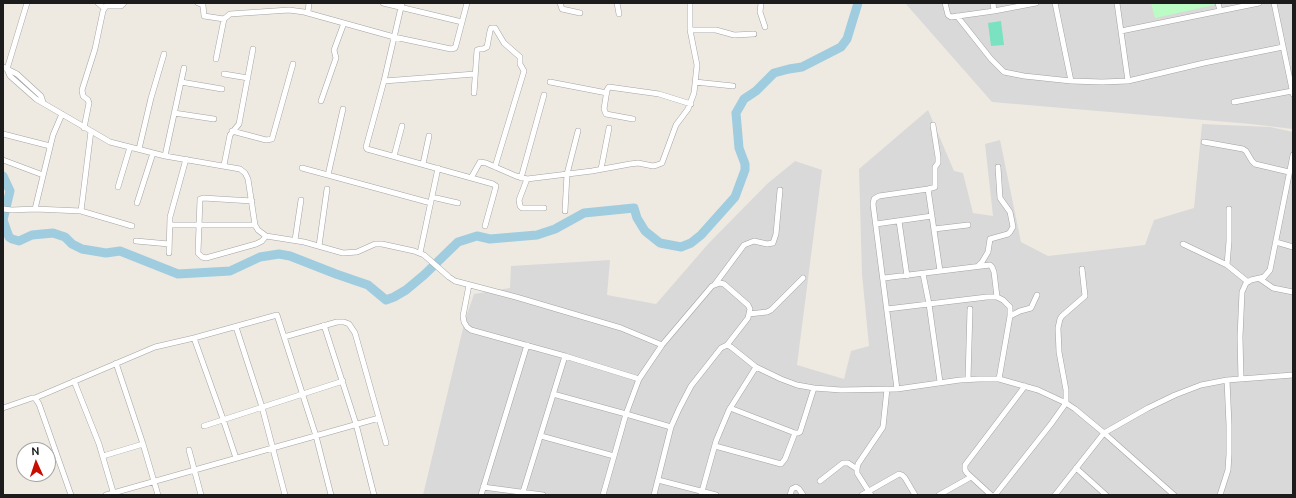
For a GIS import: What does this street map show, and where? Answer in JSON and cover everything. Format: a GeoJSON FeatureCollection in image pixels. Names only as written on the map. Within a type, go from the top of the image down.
{"type":"FeatureCollection","features":[{"type":"Feature","properties":{"kind":"street"},"geometry":{"type":"LineString","coordinates":[[27,3],[5,68],[17,74],[41,96],[43,102],[84,128],[110,142],[165,156],[224,165],[240,169],[245,173],[248,179],[255,225],[258,230],[266,236],[296,240],[343,253],[357,252],[375,244],[382,244],[422,254],[455,281],[621,328],[662,344]]}},
{"type":"Feature","properties":{"kind":"street"},"geometry":{"type":"LineString","coordinates":[[98,3],[104,8]]}},
{"type":"Feature","properties":{"kind":"street"},"geometry":{"type":"LineString","coordinates":[[104,8],[110,6],[121,6],[124,3]]}},
{"type":"Feature","properties":{"kind":"street"},"geometry":{"type":"LineString","coordinates":[[198,3],[203,5],[204,16],[224,19]]}},
{"type":"Feature","properties":{"kind":"street"},"geometry":{"type":"LineString","coordinates":[[308,12],[309,3]]}},
{"type":"Feature","properties":{"kind":"street"},"geometry":{"type":"LineString","coordinates":[[383,3],[401,5],[462,22]]}},
{"type":"Feature","properties":{"kind":"street"},"geometry":{"type":"LineString","coordinates":[[216,59],[224,19],[230,14],[289,10],[308,12],[394,37],[451,49],[456,45],[467,3]]}},
{"type":"Feature","properties":{"kind":"street"},"geometry":{"type":"LineString","coordinates":[[560,3],[562,9],[580,13]]}},
{"type":"Feature","properties":{"kind":"street"},"geometry":{"type":"LineString","coordinates":[[617,3],[619,14]]}},
{"type":"Feature","properties":{"kind":"street"},"geometry":{"type":"LineString","coordinates":[[471,178],[480,162],[527,179],[638,163],[652,166],[662,163],[676,125],[691,104],[695,82],[697,65],[690,30],[690,3]]}},
{"type":"Feature","properties":{"kind":"street"},"geometry":{"type":"LineString","coordinates":[[761,3],[761,17],[765,27]]}},
{"type":"Feature","properties":{"kind":"street"},"geometry":{"type":"LineString","coordinates":[[945,3],[948,16],[994,11],[1036,3]]}},
{"type":"Feature","properties":{"kind":"street"},"geometry":{"type":"LineString","coordinates":[[993,3],[994,11]]}},
{"type":"Feature","properties":{"kind":"street"},"geometry":{"type":"LineString","coordinates":[[1055,3],[1071,81]]}},
{"type":"Feature","properties":{"kind":"street"},"geometry":{"type":"LineString","coordinates":[[1117,3],[1128,81]]}},
{"type":"Feature","properties":{"kind":"street"},"geometry":{"type":"LineString","coordinates":[[1218,3],[1220,11]]}},
{"type":"Feature","properties":{"kind":"street"},"geometry":{"type":"LineString","coordinates":[[1121,31],[1259,3]]}},
{"type":"Feature","properties":{"kind":"street"},"geometry":{"type":"LineString","coordinates":[[1234,102],[1293,93],[1274,3]]}},
{"type":"Feature","properties":{"kind":"street"},"geometry":{"type":"LineString","coordinates":[[401,5],[384,81],[366,147],[493,184],[496,186],[485,226]]}},
{"type":"Feature","properties":{"kind":"street"},"geometry":{"type":"LineString","coordinates":[[84,128],[89,103],[83,96],[82,90],[94,56],[104,8]]}},
{"type":"Feature","properties":{"kind":"street"},"geometry":{"type":"LineString","coordinates":[[957,16],[990,59],[1004,72],[1024,76],[1071,81],[1128,81],[1204,63],[1283,47]]}},
{"type":"Feature","properties":{"kind":"street"},"geometry":{"type":"LineString","coordinates":[[321,101],[336,58],[334,50],[344,23]]}},
{"type":"Feature","properties":{"kind":"street"},"geometry":{"type":"LineString","coordinates":[[474,93],[477,50],[487,47],[491,28],[495,28],[504,43],[520,57],[520,64],[524,71],[495,167]]}},
{"type":"Feature","properties":{"kind":"street"},"geometry":{"type":"LineString","coordinates":[[690,30],[716,30],[734,35],[754,34]]}},
{"type":"Feature","properties":{"kind":"street"},"geometry":{"type":"LineString","coordinates":[[224,165],[230,135],[239,124],[253,49]]}},
{"type":"Feature","properties":{"kind":"street"},"geometry":{"type":"LineString","coordinates":[[138,149],[152,92],[164,54]]}},
{"type":"Feature","properties":{"kind":"street"},"geometry":{"type":"LineString","coordinates":[[232,131],[266,140],[272,139],[294,64]]}},
{"type":"Feature","properties":{"kind":"street"},"geometry":{"type":"LineString","coordinates":[[165,156],[184,68]]}},
{"type":"Feature","properties":{"kind":"street"},"geometry":{"type":"LineString","coordinates":[[224,74],[248,78]]}},
{"type":"Feature","properties":{"kind":"street"},"geometry":{"type":"LineString","coordinates":[[384,81],[475,74]]}},
{"type":"Feature","properties":{"kind":"street"},"geometry":{"type":"LineString","coordinates":[[181,82],[222,90]]}},
{"type":"Feature","properties":{"kind":"street"},"geometry":{"type":"LineString","coordinates":[[550,82],[607,93]]}},
{"type":"Feature","properties":{"kind":"street"},"geometry":{"type":"LineString","coordinates":[[695,82],[733,86]]}},
{"type":"Feature","properties":{"kind":"street"},"geometry":{"type":"LineString","coordinates":[[633,119],[606,114],[604,109],[608,88],[611,87],[664,95],[691,104]]}},
{"type":"Feature","properties":{"kind":"street"},"geometry":{"type":"LineString","coordinates":[[521,178],[544,95]]}},
{"type":"Feature","properties":{"kind":"street"},"geometry":{"type":"LineString","coordinates":[[328,175],[343,109]]}},
{"type":"Feature","properties":{"kind":"street"},"geometry":{"type":"LineString","coordinates":[[174,113],[214,118]]}},
{"type":"Feature","properties":{"kind":"street"},"geometry":{"type":"LineString","coordinates":[[35,209],[55,127],[62,114]]}},
{"type":"Feature","properties":{"kind":"street"},"geometry":{"type":"LineString","coordinates":[[897,389],[884,278],[873,204],[874,199],[878,196],[934,188],[935,167],[938,163],[938,152],[933,125]]}},
{"type":"Feature","properties":{"kind":"street"},"geometry":{"type":"LineString","coordinates":[[394,156],[402,126]]}},
{"type":"Feature","properties":{"kind":"street"},"geometry":{"type":"LineString","coordinates":[[600,169],[608,128]]}},
{"type":"Feature","properties":{"kind":"street"},"geometry":{"type":"LineString","coordinates":[[81,211],[91,131]]}},
{"type":"Feature","properties":{"kind":"street"},"geometry":{"type":"LineString","coordinates":[[565,211],[566,174],[578,132]]}},
{"type":"Feature","properties":{"kind":"street"},"geometry":{"type":"LineString","coordinates":[[3,134],[50,146]]}},
{"type":"Feature","properties":{"kind":"street"},"geometry":{"type":"LineString","coordinates":[[423,164],[429,136]]}},
{"type":"Feature","properties":{"kind":"street"},"geometry":{"type":"LineString","coordinates":[[1204,142],[1243,149],[1255,164],[1290,175]]}},
{"type":"Feature","properties":{"kind":"street"},"geometry":{"type":"LineString","coordinates":[[118,187],[130,147]]}},
{"type":"Feature","properties":{"kind":"street"},"geometry":{"type":"LineString","coordinates":[[137,204],[153,153]]}},
{"type":"Feature","properties":{"kind":"street"},"geometry":{"type":"LineString","coordinates":[[1241,379],[1240,337],[1241,301],[1243,288],[1248,282],[1266,276],[1270,270],[1293,155]]}},
{"type":"Feature","properties":{"kind":"street"},"geometry":{"type":"LineString","coordinates":[[169,253],[172,209],[186,159]]}},
{"type":"Feature","properties":{"kind":"street"},"geometry":{"type":"LineString","coordinates":[[3,160],[43,175]]}},
{"type":"Feature","properties":{"kind":"street"},"geometry":{"type":"LineString","coordinates":[[977,267],[988,252],[990,239],[1008,234],[1013,227],[1010,212],[1000,198],[998,167]]}},
{"type":"Feature","properties":{"kind":"street"},"geometry":{"type":"LineString","coordinates":[[302,168],[432,200],[458,203]]}},
{"type":"Feature","properties":{"kind":"street"},"geometry":{"type":"LineString","coordinates":[[422,254],[438,168]]}},
{"type":"Feature","properties":{"kind":"street"},"geometry":{"type":"LineString","coordinates":[[527,179],[519,200],[520,206],[522,208],[544,208]]}},
{"type":"Feature","properties":{"kind":"street"},"geometry":{"type":"LineString","coordinates":[[928,189],[940,271]]}},
{"type":"Feature","properties":{"kind":"street"},"geometry":{"type":"LineString","coordinates":[[319,246],[327,190]]}},
{"type":"Feature","properties":{"kind":"street"},"geometry":{"type":"LineString","coordinates":[[603,495],[626,414],[639,379],[662,344],[715,284],[744,245],[754,241],[767,244],[773,242],[776,234],[780,190]]}},
{"type":"Feature","properties":{"kind":"street"},"geometry":{"type":"LineString","coordinates":[[252,200],[202,198],[200,202],[198,253],[202,257],[206,258],[256,244],[262,241],[266,236]]}},
{"type":"Feature","properties":{"kind":"street"},"geometry":{"type":"LineString","coordinates":[[296,240],[301,200]]}},
{"type":"Feature","properties":{"kind":"street"},"geometry":{"type":"LineString","coordinates":[[3,209],[81,211],[132,226]]}},
{"type":"Feature","properties":{"kind":"street"},"geometry":{"type":"LineString","coordinates":[[1227,265],[1230,209]]}},
{"type":"Feature","properties":{"kind":"street"},"geometry":{"type":"LineString","coordinates":[[876,224],[932,216]]}},
{"type":"Feature","properties":{"kind":"street"},"geometry":{"type":"LineString","coordinates":[[899,220],[907,276]]}},
{"type":"Feature","properties":{"kind":"street"},"geometry":{"type":"LineString","coordinates":[[170,226],[255,225]]}},
{"type":"Feature","properties":{"kind":"street"},"geometry":{"type":"LineString","coordinates":[[934,229],[968,225]]}},
{"type":"Feature","properties":{"kind":"street"},"geometry":{"type":"LineString","coordinates":[[136,241],[169,244]]}},
{"type":"Feature","properties":{"kind":"street"},"geometry":{"type":"LineString","coordinates":[[1276,242],[1293,247]]}},
{"type":"Feature","properties":{"kind":"street"},"geometry":{"type":"LineString","coordinates":[[1183,244],[1227,265],[1248,282]]}},
{"type":"Feature","properties":{"kind":"street"},"geometry":{"type":"LineString","coordinates":[[884,278],[988,265],[992,267],[997,297]]}},
{"type":"Feature","properties":{"kind":"street"},"geometry":{"type":"LineString","coordinates":[[996,495],[1066,403],[1066,390],[1059,352],[1058,323],[1062,316],[1085,296],[1082,269]]}},
{"type":"Feature","properties":{"kind":"street"},"geometry":{"type":"LineString","coordinates":[[923,274],[929,304],[940,382]]}},
{"type":"Feature","properties":{"kind":"street"},"geometry":{"type":"LineString","coordinates":[[749,314],[772,310],[803,278]]}},
{"type":"Feature","properties":{"kind":"street"},"geometry":{"type":"LineString","coordinates":[[1260,279],[1274,288],[1293,292]]}},
{"type":"Feature","properties":{"kind":"street"},"geometry":{"type":"LineString","coordinates":[[469,284],[463,316],[464,322],[471,330],[565,356],[639,379]]}},
{"type":"Feature","properties":{"kind":"street"},"geometry":{"type":"LineString","coordinates":[[654,495],[671,427],[692,386],[721,348],[727,345],[749,314],[750,309],[748,305],[724,284],[715,284]]}},
{"type":"Feature","properties":{"kind":"street"},"geometry":{"type":"LineString","coordinates":[[1010,316],[1031,308],[1037,295]]}},
{"type":"Feature","properties":{"kind":"street"},"geometry":{"type":"LineString","coordinates":[[887,309],[976,298],[997,297],[1003,300],[1009,304],[1011,310],[999,380]]}},
{"type":"Feature","properties":{"kind":"street"},"geometry":{"type":"LineString","coordinates":[[968,379],[970,309]]}},
{"type":"Feature","properties":{"kind":"street"},"geometry":{"type":"LineString","coordinates":[[3,408],[25,399],[35,398],[154,347],[194,338],[277,315],[316,436],[331,495]]}},
{"type":"Feature","properties":{"kind":"street"},"geometry":{"type":"LineString","coordinates":[[284,337],[337,322],[349,324],[352,328],[386,443]]}},
{"type":"Feature","properties":{"kind":"street"},"geometry":{"type":"LineString","coordinates":[[324,326],[356,424],[374,495]]}},
{"type":"Feature","properties":{"kind":"street"},"geometry":{"type":"LineString","coordinates":[[236,327],[274,448],[285,495]]}},
{"type":"Feature","properties":{"kind":"street"},"geometry":{"type":"LineString","coordinates":[[194,338],[236,458]]}},
{"type":"Feature","properties":{"kind":"street"},"geometry":{"type":"LineString","coordinates":[[481,495],[527,345]]}},
{"type":"Feature","properties":{"kind":"street"},"geometry":{"type":"LineString","coordinates":[[727,345],[756,367],[780,379],[814,388],[841,390],[897,389],[968,379],[999,380],[1047,393],[1066,403],[1104,433],[1174,495]]}},
{"type":"Feature","properties":{"kind":"street"},"geometry":{"type":"LineString","coordinates":[[523,492],[565,356]]}},
{"type":"Feature","properties":{"kind":"street"},"geometry":{"type":"LineString","coordinates":[[116,363],[155,481],[158,495]]}},
{"type":"Feature","properties":{"kind":"street"},"geometry":{"type":"LineString","coordinates":[[701,493],[715,446],[730,408],[756,367]]}},
{"type":"Feature","properties":{"kind":"street"},"geometry":{"type":"LineString","coordinates":[[1055,495],[1104,433],[1133,415],[1175,395],[1201,385],[1227,380],[1293,375]]}},
{"type":"Feature","properties":{"kind":"street"},"geometry":{"type":"LineString","coordinates":[[1220,495],[1228,470],[1229,454],[1227,380]]}},
{"type":"Feature","properties":{"kind":"street"},"geometry":{"type":"LineString","coordinates":[[74,381],[99,444],[114,494]]}},
{"type":"Feature","properties":{"kind":"street"},"geometry":{"type":"LineString","coordinates":[[204,426],[343,381]]}},
{"type":"Feature","properties":{"kind":"street"},"geometry":{"type":"LineString","coordinates":[[991,495],[965,470],[967,462],[1025,386]]}},
{"type":"Feature","properties":{"kind":"street"},"geometry":{"type":"LineString","coordinates":[[730,408],[795,433],[800,432],[814,388]]}},
{"type":"Feature","properties":{"kind":"street"},"geometry":{"type":"LineString","coordinates":[[870,493],[857,473],[857,469],[858,464],[884,427],[887,389]]}},
{"type":"Feature","properties":{"kind":"street"},"geometry":{"type":"LineString","coordinates":[[553,394],[671,427]]}},
{"type":"Feature","properties":{"kind":"street"},"geometry":{"type":"LineString","coordinates":[[35,398],[39,404],[71,495]]}},
{"type":"Feature","properties":{"kind":"street"},"geometry":{"type":"LineString","coordinates":[[106,495],[114,494],[379,418]]}},
{"type":"Feature","properties":{"kind":"street"},"geometry":{"type":"LineString","coordinates":[[715,446],[780,464],[785,460],[795,433]]}},
{"type":"Feature","properties":{"kind":"street"},"geometry":{"type":"LineString","coordinates":[[541,436],[614,456]]}},
{"type":"Feature","properties":{"kind":"street"},"geometry":{"type":"LineString","coordinates":[[103,456],[143,444]]}},
{"type":"Feature","properties":{"kind":"street"},"geometry":{"type":"LineString","coordinates":[[189,450],[201,495]]}},
{"type":"Feature","properties":{"kind":"street"},"geometry":{"type":"LineString","coordinates":[[820,481],[843,463],[848,463],[857,469]]}},
{"type":"Feature","properties":{"kind":"street"},"geometry":{"type":"LineString","coordinates":[[1076,468],[1106,495]]}},
{"type":"Feature","properties":{"kind":"street"},"geometry":{"type":"LineString","coordinates":[[862,495],[870,493],[899,474],[902,474],[915,495]]}},
{"type":"Feature","properties":{"kind":"street"},"geometry":{"type":"LineString","coordinates":[[939,495],[971,477]]}},
{"type":"Feature","properties":{"kind":"street"},"geometry":{"type":"LineString","coordinates":[[658,480],[701,493],[716,495]]}},
{"type":"Feature","properties":{"kind":"street"},"geometry":{"type":"LineString","coordinates":[[483,487],[513,493],[523,492],[543,495]]}},
{"type":"Feature","properties":{"kind":"street"},"geometry":{"type":"LineString","coordinates":[[790,495],[792,489],[796,487],[803,495]]}},
{"type":"Feature","properties":{"kind":"shaded area"},"geometry":{"type":"Polygon","coordinates":[[[905,3],[1293,3],[1293,129],[1251,124],[992,102],[905,3]]]}},
{"type":"Feature","properties":{"kind":"shaded area"},"geometry":{"type":"Polygon","coordinates":[[[928,110],[954,171],[963,173],[973,213],[993,216],[985,144],[1000,140],[1021,242],[1048,256],[1145,245],[1154,220],[1194,208],[1202,124],[1270,127],[1293,132],[1293,495],[423,495],[465,320],[474,294],[510,288],[511,266],[610,260],[607,295],[656,304],[709,243],[767,184],[795,161],[822,170],[797,365],[844,379],[851,351],[869,346],[862,274],[859,169],[928,110]]]}},
{"type":"Feature","properties":{"kind":"green space"},"geometry":{"type":"Polygon","coordinates":[[[1151,3],[1213,3],[1214,5],[1155,18],[1151,3]]]}},
{"type":"Feature","properties":{"kind":"green space"},"geometry":{"type":"Polygon","coordinates":[[[1001,21],[1004,45],[991,46],[988,23],[1001,21]]]}},
{"type":"Feature","properties":{"kind":"waterway"},"geometry":{"type":"LineString","coordinates":[[3,176],[10,191],[3,220],[9,237],[12,239],[19,241],[32,235],[53,233],[65,237],[72,244],[82,249],[106,253],[120,251],[178,274],[230,271],[260,257],[279,254],[290,256],[368,285],[386,300],[406,290],[458,242],[477,236],[490,239],[537,235],[555,229],[584,213],[634,208],[637,218],[645,231],[660,243],[681,247],[691,243],[701,235],[735,197],[745,170],[745,164],[739,148],[736,113],[744,99],[756,91],[774,73],[802,67],[841,47],[847,39],[858,3]]}}]}
